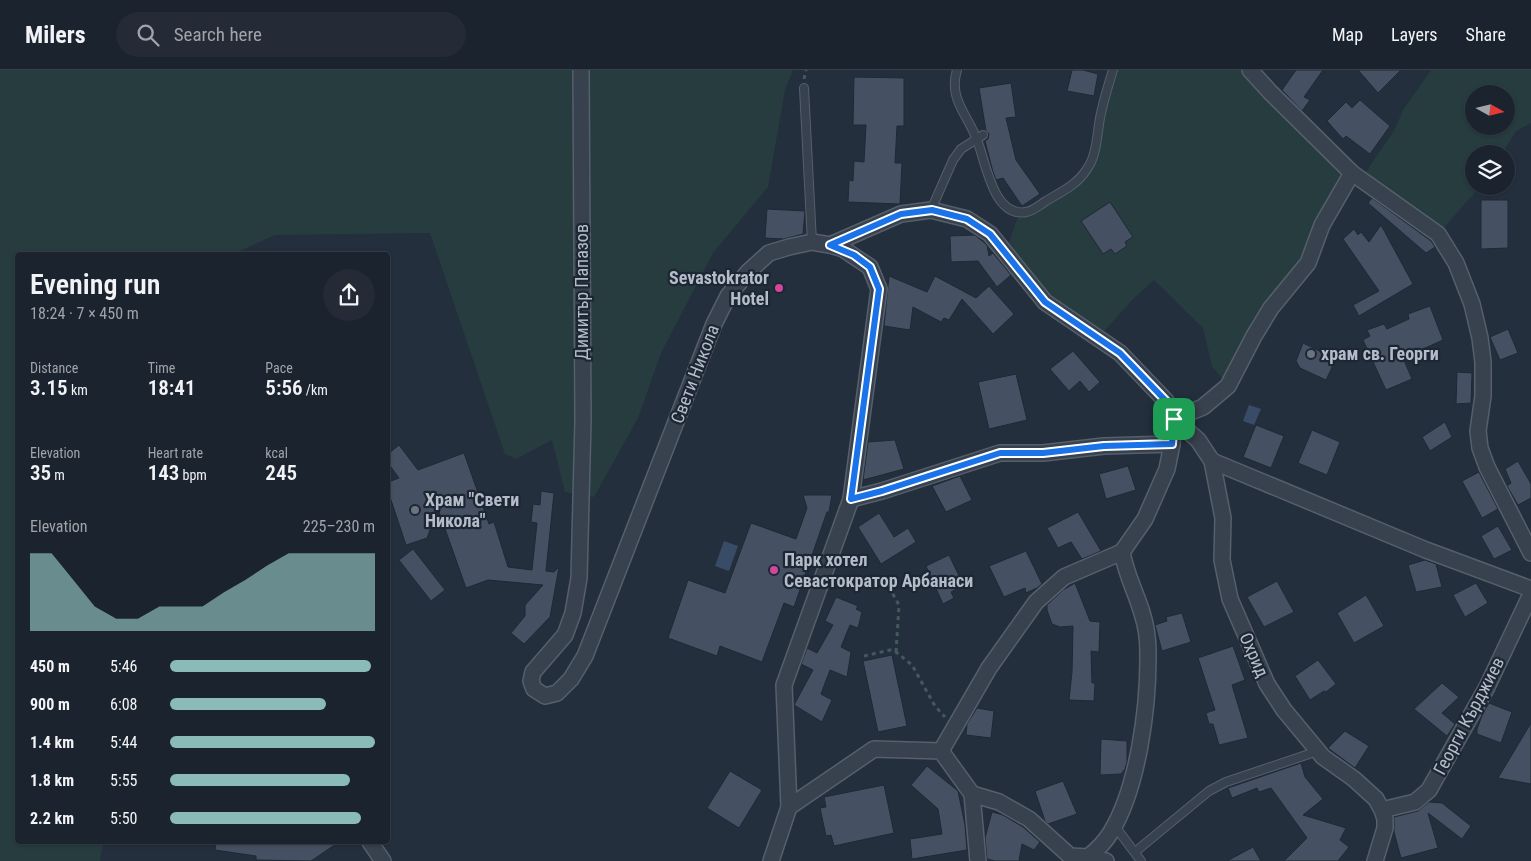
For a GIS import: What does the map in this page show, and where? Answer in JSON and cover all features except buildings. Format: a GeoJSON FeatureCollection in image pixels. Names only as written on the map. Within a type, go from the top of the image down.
{"type":"FeatureCollection","features":[{"type":"Feature","properties":{"kind":"street","name":"Димитър Папазов"},"geometry":{"type":"LineString","coordinates":[[580,513],[583,421],[581,70]]}},
{"type":"Feature","properties":{"kind":"street"},"geometry":{"type":"LineString","coordinates":[[1250,70],[1352,173],[1438,234],[1456,263],[1472,304],[1480,338],[1483,362],[1483,396],[1478,431],[1480,448],[1487,467],[1531,553]]}},
{"type":"Feature","properties":{"kind":"street"},"geometry":{"type":"LineString","coordinates":[[1174,419],[1203,407],[1228,386],[1254,336],[1272,308],[1308,263],[1322,225],[1352,173]]}},
{"type":"Feature","properties":{"kind":"street"},"geometry":{"type":"LineString","coordinates":[[830,245],[901,214],[932,210],[967,219],[990,234],[1045,302],[1120,353],[1166,401],[1174,419],[1167,469],[1145,519],[1122,552],[1064,578],[1036,602],[989,668],[953,727],[941,751]]}},
{"type":"Feature","properties":{"kind":"street","name":"Свети Никола"},"geometry":{"type":"LineString","coordinates":[[580,513],[579,578],[573,613],[565,635],[531,676],[534,690],[544,696],[557,693],[566,684],[585,656],[714,324],[728,296],[748,272],[769,254],[789,246],[812,242],[830,245],[854,255],[870,267],[879,289],[851,499],[784,685],[789,807],[771,861]]}},
{"type":"Feature","properties":{"kind":"street","name":"Охрид"},"geometry":{"type":"LineString","coordinates":[[1174,419],[1198,440],[1212,461],[1223,518],[1222,560],[1230,599],[1267,684],[1284,710],[1323,757],[1354,779],[1376,799],[1382,810]]}},
{"type":"Feature","properties":{"kind":"street"},"geometry":{"type":"LineString","coordinates":[[851,499],[882,491],[1000,453],[1043,453],[1104,446],[1172,444]]}},
{"type":"Feature","properties":{"kind":"street"},"geometry":{"type":"LineString","coordinates":[[1212,461],[1426,550],[1531,589]]}},
{"type":"Feature","properties":{"kind":"street"},"geometry":{"type":"LineString","coordinates":[[1088,857],[1101,846],[1121,811],[1132,776],[1144,721],[1148,680],[1148,635],[1138,601],[1125,569],[1122,552]]}},
{"type":"Feature","properties":{"kind":"street","name":"Георги Кърджиев"},"geometry":{"type":"LineString","coordinates":[[1382,810],[1415,802],[1429,790],[1487,687],[1531,594]]}},
{"type":"Feature","properties":{"kind":"street"},"geometry":{"type":"LineString","coordinates":[[789,807],[874,749],[941,751]]}},
{"type":"Feature","properties":{"kind":"street"},"geometry":{"type":"LineString","coordinates":[[941,751],[972,794],[978,861]]}},
{"type":"Feature","properties":{"kind":"street"},"geometry":{"type":"LineString","coordinates":[[972,794],[999,802],[1029,820],[1069,859],[1088,857],[1106,861]]}},
{"type":"Feature","properties":{"kind":"street"},"geometry":{"type":"LineString","coordinates":[[1375,861],[1386,828],[1382,810]]}},
{"type":"Feature","properties":{"kind":"street"},"geometry":{"type":"LineString","coordinates":[[371,844],[383,861]]}},
{"type":"Feature","properties":{"kind":"lane"},"geometry":{"type":"LineString","coordinates":[[957,70],[954,80],[956,99],[980,137],[993,188],[1003,205],[1019,213],[1028,212],[1075,184],[1088,168],[1093,155],[1100,116],[1113,70]]}},
{"type":"Feature","properties":{"kind":"lane"},"geometry":{"type":"LineString","coordinates":[[804,88],[812,242]]}},
{"type":"Feature","properties":{"kind":"lane"},"geometry":{"type":"LineString","coordinates":[[932,210],[953,160],[961,149],[980,137]]}},
{"type":"Feature","properties":{"kind":"lane"},"geometry":{"type":"LineString","coordinates":[[1135,852],[1209,791],[1226,782],[1318,751]]}},
{"type":"Feature","properties":{"kind":"lane"},"geometry":{"type":"LineString","coordinates":[[1114,825],[1141,861]]}},
{"type":"Feature","properties":{"kind":"path"},"geometry":{"type":"LineString","coordinates":[[896,652],[899,605],[889,587],[897,583]]}},
{"type":"Feature","properties":{"kind":"path"},"geometry":{"type":"LineString","coordinates":[[864,656],[890,650],[896,652],[912,665],[935,706],[953,727]]}},
{"type":"Feature","properties":{"kind":"green space"},"geometry":{"type":"Polygon","coordinates":[[[0,70],[793,70],[785,90],[768,187],[713,253],[661,353],[638,418],[594,497],[565,492],[552,440],[516,459],[505,454],[430,233],[275,235],[238,252],[15,252],[15,844],[103,844],[100,861],[0,861],[0,70]]]}},
{"type":"Feature","properties":{"kind":"green space"},"geometry":{"type":"Polygon","coordinates":[[[1113,70],[1250,70],[1352,173],[1228,386],[1212,366],[1203,328],[1154,280],[1135,297],[1098,338],[1045,302],[1006,252],[1019,213],[1075,184],[1088,168],[1113,70]]]}},
{"type":"Feature","properties":{"kind":"green space"},"geometry":{"type":"Polygon","coordinates":[[[1431,70],[1531,70],[1531,123],[1515,133],[1515,85],[1465,85],[1465,135],[1514,135],[1507,145],[1465,145],[1465,195],[1473,195],[1438,234],[1361,179],[1395,129],[1403,110],[1431,70]]]}},
{"type":"Feature","properties":{"kind":"water"},"geometry":{"type":"Polygon","coordinates":[[[1249,405],[1261,409],[1254,425],[1243,421],[1249,405]]]}},
{"type":"Feature","properties":{"kind":"water"},"geometry":{"type":"Polygon","coordinates":[[[724,541],[738,546],[729,571],[715,566],[724,541]]]}},
{"type":"Feature","properties":{"kind":"place","name":"Sevastokrator Hotel"},"geometry":{"type":"Point","coordinates":[779,288]}},
{"type":"Feature","properties":{"kind":"place","name":"храм св. Георги"},"geometry":{"type":"Point","coordinates":[1311,354]}},
{"type":"Feature","properties":{"kind":"place","name":"Храм \"Свети Никола\""},"geometry":{"type":"Point","coordinates":[415,510]}},
{"type":"Feature","properties":{"kind":"place","name":"Парк хотел Севастократор Арбанаси"},"geometry":{"type":"Point","coordinates":[774,570]}},
{"type":"Feature","properties":{"kind":"route"},"geometry":{"type":"LineString","coordinates":[[932,210],[967,219],[990,234],[1045,302],[1120,353],[1166,401],[1174,419],[1172,444],[1104,446],[1043,453],[1000,453],[882,491],[851,499],[879,289],[870,267],[854,255],[830,245],[901,214],[932,210]]}}]}
